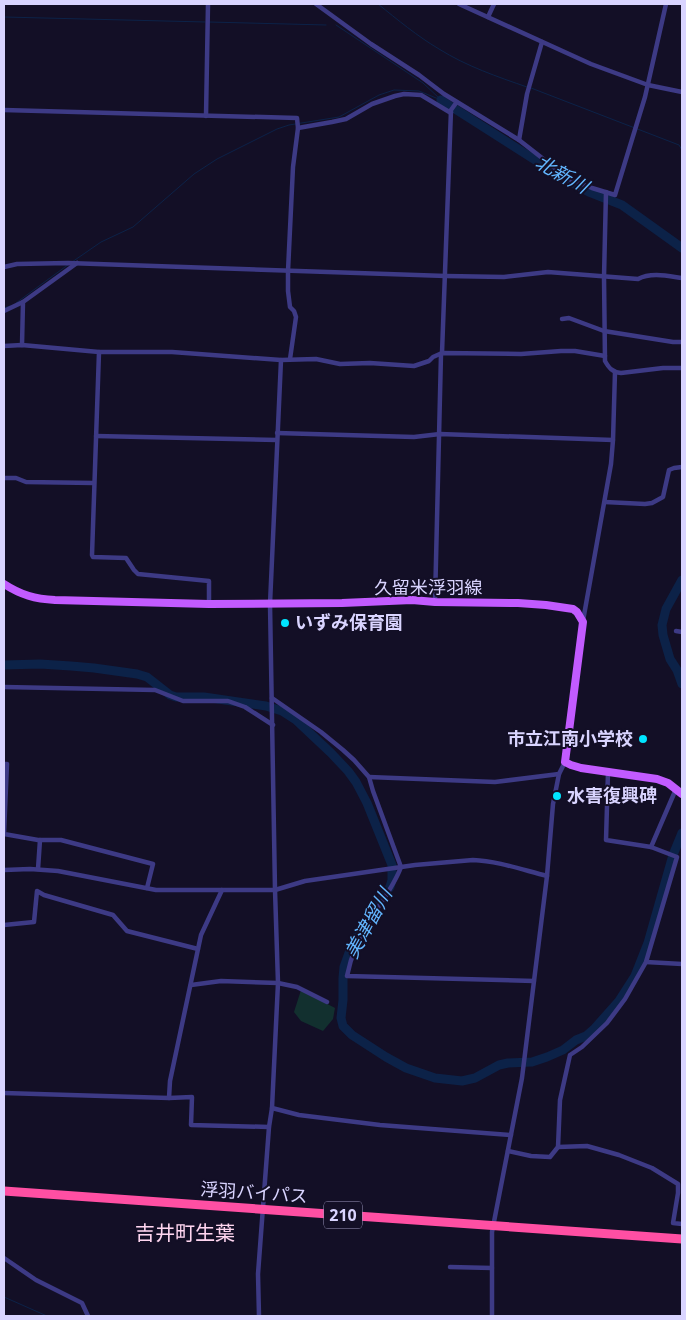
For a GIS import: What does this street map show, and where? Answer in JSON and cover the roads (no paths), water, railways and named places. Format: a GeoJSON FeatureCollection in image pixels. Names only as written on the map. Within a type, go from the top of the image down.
{"type":"FeatureCollection","features":[{"type":"Feature","properties":{"kind":"highway","name":"浮羽バイパス"},"geometry":{"type":"LineString","coordinates":[[4,1191],[682,1239]]}},
{"type":"Feature","properties":{"kind":"main road","name":"久留米浮羽線"},"geometry":{"type":"LineString","coordinates":[[4,584],[13,590],[36,599],[209,604],[412,600],[518,603],[573,609],[583,622]]}},
{"type":"Feature","properties":{"kind":"main road"},"geometry":{"type":"LineString","coordinates":[[583,622],[565,762],[581,768],[657,779],[668,783],[679,792]]}},
{"type":"Feature","properties":{"kind":"street"},"geometry":{"type":"LineString","coordinates":[[206,116],[208,4]]}},
{"type":"Feature","properties":{"kind":"street"},"geometry":{"type":"LineString","coordinates":[[316,4],[358,35],[419,75],[455,104],[519,140],[569,179],[606,194],[615,195],[648,85],[666,4]]}},
{"type":"Feature","properties":{"kind":"street"},"geometry":{"type":"LineString","coordinates":[[459,4],[591,64],[648,85],[682,92]]}},
{"type":"Feature","properties":{"kind":"street"},"geometry":{"type":"LineString","coordinates":[[488,17],[494,4]]}},
{"type":"Feature","properties":{"kind":"street"},"geometry":{"type":"LineString","coordinates":[[519,140],[528,91],[542,42]]}},
{"type":"Feature","properties":{"kind":"street"},"geometry":{"type":"LineString","coordinates":[[298,127],[346,119],[372,104],[404,94],[421,95],[451,112]]}},
{"type":"Feature","properties":{"kind":"street"},"geometry":{"type":"LineString","coordinates":[[435,602],[451,112],[455,104]]}},
{"type":"Feature","properties":{"kind":"street"},"geometry":{"type":"LineString","coordinates":[[4,110],[297,118],[298,127],[293,167],[288,271],[290,307],[294,310],[296,317],[290,360]]}},
{"type":"Feature","properties":{"kind":"street"},"geometry":{"type":"LineString","coordinates":[[606,194],[604,277],[605,361],[615,372],[621,373],[663,368],[682,368]]}},
{"type":"Feature","properties":{"kind":"street"},"geometry":{"type":"LineString","coordinates":[[4,311],[23,302],[73,263]]}},
{"type":"Feature","properties":{"kind":"street"},"geometry":{"type":"LineString","coordinates":[[4,267],[17,264],[73,263],[446,276],[504,277],[548,272],[638,279],[644,276],[663,275],[682,278]]}},
{"type":"Feature","properties":{"kind":"street"},"geometry":{"type":"LineString","coordinates":[[22,344],[23,302]]}},
{"type":"Feature","properties":{"kind":"street"},"geometry":{"type":"LineString","coordinates":[[562,319],[569,318],[604,331],[682,342]]}},
{"type":"Feature","properties":{"kind":"street"},"geometry":{"type":"LineString","coordinates":[[4,346],[22,344],[99,352],[172,352],[281,360],[316,359],[340,364],[370,363],[414,366],[429,361],[442,353],[521,354],[561,350],[605,356]]}},
{"type":"Feature","properties":{"kind":"street"},"geometry":{"type":"LineString","coordinates":[[99,352],[92,555],[93,557],[126,558],[138,574],[210,581],[209,604]]}},
{"type":"Feature","properties":{"kind":"street"},"geometry":{"type":"LineString","coordinates":[[259,1316],[258,1274],[272,1108],[278,983],[270,604],[281,360]]}},
{"type":"Feature","properties":{"kind":"street"},"geometry":{"type":"LineString","coordinates":[[583,622],[611,464],[615,372]]}},
{"type":"Feature","properties":{"kind":"street"},"geometry":{"type":"LineString","coordinates":[[278,434],[414,437],[440,434],[613,440]]}},
{"type":"Feature","properties":{"kind":"street"},"geometry":{"type":"LineString","coordinates":[[96,436],[277,440]]}},
{"type":"Feature","properties":{"kind":"street"},"geometry":{"type":"LineString","coordinates":[[605,502],[652,503],[663,497],[668,470],[682,468]]}},
{"type":"Feature","properties":{"kind":"street"},"geometry":{"type":"LineString","coordinates":[[4,478],[16,478],[26,482],[94,483]]}},
{"type":"Feature","properties":{"kind":"street"},"geometry":{"type":"LineString","coordinates":[[676,631],[682,632]]}},
{"type":"Feature","properties":{"kind":"street"},"geometry":{"type":"LineString","coordinates":[[4,687],[154,690],[183,701],[228,701],[245,707],[272,725]]}},
{"type":"Feature","properties":{"kind":"street"},"geometry":{"type":"LineString","coordinates":[[272,698],[335,744],[354,760],[369,777],[399,868],[396,880],[362,936],[350,962],[347,976],[534,981]]}},
{"type":"Feature","properties":{"kind":"street"},"geometry":{"type":"LineString","coordinates":[[492,1316],[493,1226],[522,1078],[547,876],[553,804],[559,774],[565,762]]}},
{"type":"Feature","properties":{"kind":"street"},"geometry":{"type":"LineString","coordinates":[[4,764],[7,764],[4,834],[40,840],[60,840],[153,864],[147,888]]}},
{"type":"Feature","properties":{"kind":"street"},"geometry":{"type":"LineString","coordinates":[[508,1151],[531,1156],[550,1157],[558,1147],[560,1100],[570,1055],[582,1047],[607,1023],[625,999],[646,962],[677,857],[651,847],[606,840],[608,771]]}},
{"type":"Feature","properties":{"kind":"street"},"geometry":{"type":"LineString","coordinates":[[369,777],[489,782],[559,774]]}},
{"type":"Feature","properties":{"kind":"street"},"geometry":{"type":"LineString","coordinates":[[651,847],[679,792]]}},
{"type":"Feature","properties":{"kind":"street"},"geometry":{"type":"LineString","coordinates":[[38,869],[40,840]]}},
{"type":"Feature","properties":{"kind":"street"},"geometry":{"type":"LineString","coordinates":[[4,870],[58,870],[156,890],[275,890],[305,881],[455,861],[481,860],[547,876]]}},
{"type":"Feature","properties":{"kind":"street"},"geometry":{"type":"LineString","coordinates":[[169,1098],[170,1081],[201,935],[222,890]]}},
{"type":"Feature","properties":{"kind":"street"},"geometry":{"type":"LineString","coordinates":[[4,925],[34,922],[37,891],[44,895],[113,915],[127,931],[198,949]]}},
{"type":"Feature","properties":{"kind":"street"},"geometry":{"type":"LineString","coordinates":[[646,962],[682,964]]}},
{"type":"Feature","properties":{"kind":"street"},"geometry":{"type":"LineString","coordinates":[[191,985],[221,982],[278,983],[297,987],[327,1002]]}},
{"type":"Feature","properties":{"kind":"street"},"geometry":{"type":"LineString","coordinates":[[4,1094],[192,1097],[191,1125],[269,1127]]}},
{"type":"Feature","properties":{"kind":"street"},"geometry":{"type":"LineString","coordinates":[[272,1108],[299,1115],[380,1125],[511,1135]]}},
{"type":"Feature","properties":{"kind":"street"},"geometry":{"type":"LineString","coordinates":[[558,1147],[587,1146],[619,1155],[652,1168],[678,1184],[673,1224],[682,1224]]}},
{"type":"Feature","properties":{"kind":"street"},"geometry":{"type":"LineString","coordinates":[[4,1258],[36,1280],[82,1303],[88,1316]]}},
{"type":"Feature","properties":{"kind":"street"},"geometry":{"type":"LineString","coordinates":[[450,1267],[492,1268]]}},
{"type":"Feature","properties":{"kind":"waterway"},"geometry":{"type":"LineString","coordinates":[[378,4],[415,33],[449,55],[482,71],[527,87]]}},
{"type":"Feature","properties":{"kind":"waterway"},"geometry":{"type":"LineString","coordinates":[[4,17],[205,22]]}},
{"type":"Feature","properties":{"kind":"waterway"},"geometry":{"type":"LineString","coordinates":[[209,22],[326,25]]}},
{"type":"Feature","properties":{"kind":"waterway"},"geometry":{"type":"LineString","coordinates":[[336,25],[423,83],[439,98]]}},
{"type":"Feature","properties":{"kind":"waterway"},"geometry":{"type":"LineString","coordinates":[[531,88],[679,145],[682,150]]}},
{"type":"Feature","properties":{"kind":"waterway"},"geometry":{"type":"LineString","coordinates":[[72,262],[101,242],[133,227],[194,174],[217,159],[277,129],[289,125],[339,117],[379,95],[394,90],[419,91],[441,100]]}},
{"type":"Feature","properties":{"kind":"waterway","name":"北新川"},"geometry":{"type":"LineString","coordinates":[[441,100],[565,179],[589,192],[622,205],[682,248]]}},
{"type":"Feature","properties":{"kind":"waterway"},"geometry":{"type":"LineString","coordinates":[[16,303],[69,264]]}},
{"type":"Feature","properties":{"kind":"waterway"},"geometry":{"type":"LineString","coordinates":[[4,308],[10,306]]}},
{"type":"Feature","properties":{"kind":"waterway","name":"美津留川"},"geometry":{"type":"LineString","coordinates":[[682,580],[666,609],[662,625],[670,659],[677,670],[682,684]]}},
{"type":"Feature","properties":{"kind":"waterway","name":"美津留川"},"geometry":{"type":"LineString","coordinates":[[4,665],[40,664],[71,666],[137,674],[147,677],[170,695],[176,697],[204,697],[266,706],[282,711],[296,720],[331,753],[356,782],[367,803],[392,865],[390,887],[371,912],[355,939],[344,967],[341,1018],[343,1026],[352,1035],[386,1057],[406,1068],[435,1078],[462,1081],[475,1078],[499,1065],[532,1062],[563,1050],[595,1028],[619,1001],[635,976],[648,943],[673,855],[682,833]]}},
{"type":"Feature","properties":{"kind":"waterway"},"geometry":{"type":"LineString","coordinates":[[4,1297],[47,1316]]}},
{"type":"Feature","properties":{"kind":"place","name":"いずみ保育園"},"geometry":{"type":"Point","coordinates":[285,623]}},
{"type":"Feature","properties":{"kind":"place","name":"市立江南小学校"},"geometry":{"type":"Point","coordinates":[643,739]}},
{"type":"Feature","properties":{"kind":"place","name":"水害復興碑"},"geometry":{"type":"Point","coordinates":[557,796]}},
{"type":"Feature","properties":{"kind":"district","name":"吉井町生葉"},"geometry":{"type":"Point","coordinates":[185,1233]}}]}
